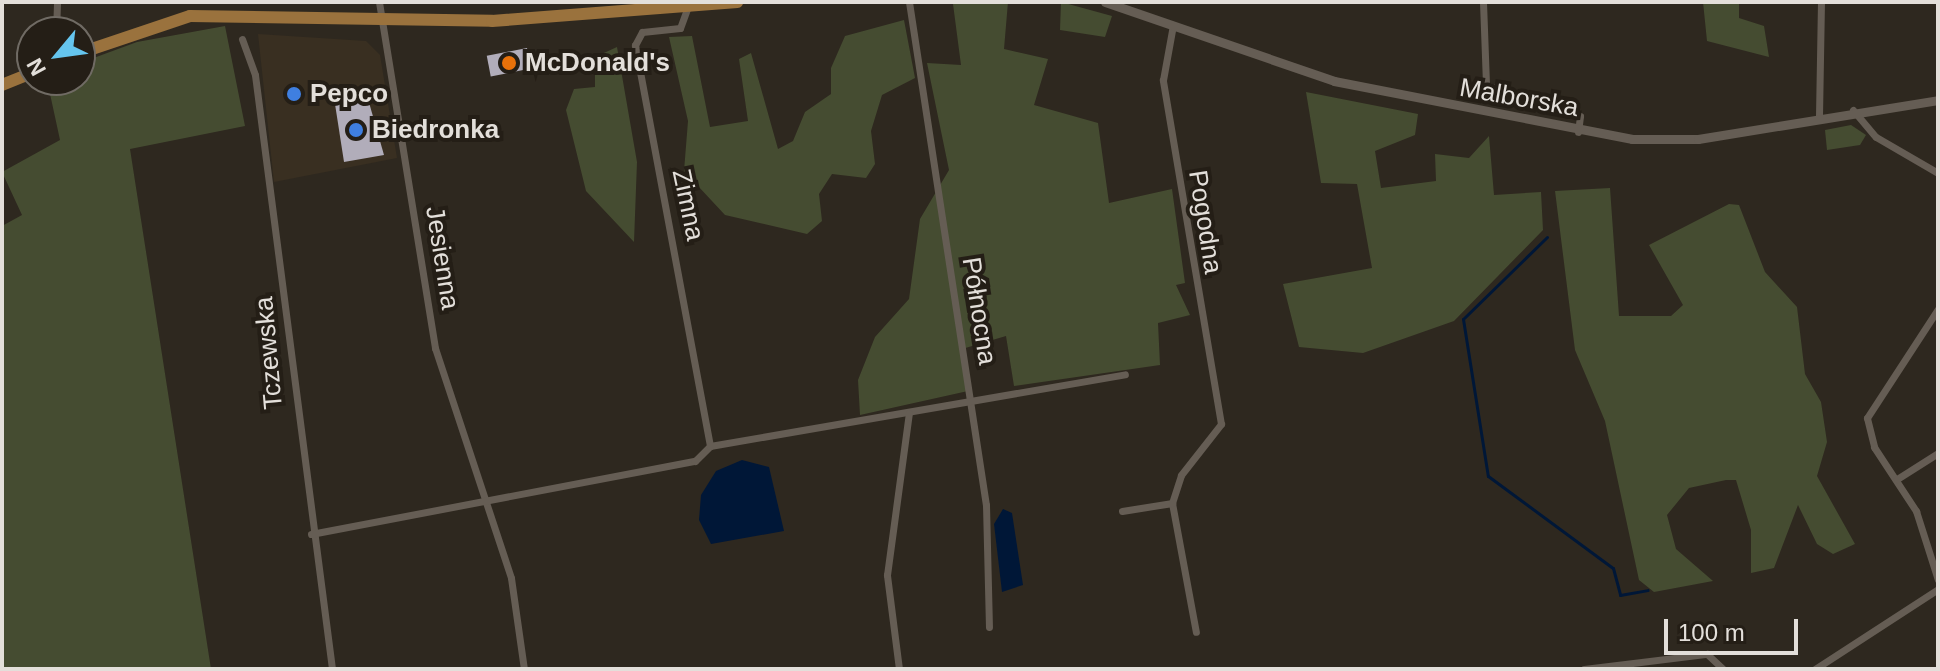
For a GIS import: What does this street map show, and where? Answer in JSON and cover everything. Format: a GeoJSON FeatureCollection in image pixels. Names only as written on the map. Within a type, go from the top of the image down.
{"type":"FeatureCollection","features":[{"type":"Feature","properties":{"kind":"main road"},"geometry":{"type":"LineString","coordinates":[[96,48],[190,16],[380,19],[687,9],[737,2]]}},
{"type":"Feature","properties":{"kind":"street","name":"Jesienna"},"geometry":{"type":"LineString","coordinates":[[379,2],[435,348],[511,578],[524,669]]}},
{"type":"Feature","properties":{"kind":"street","name":"Północna"},"geometry":{"type":"LineString","coordinates":[[909,2],[986,505],[989,627]]}},
{"type":"Feature","properties":{"kind":"street","name":"Malborska"},"geometry":{"type":"LineString","coordinates":[[1105,2],[1334,81],[1578,132],[1698,139],[1853,110],[1938,100]]}},
{"type":"Feature","properties":{"kind":"street"},"geometry":{"type":"LineString","coordinates":[[1483,2],[1486,85],[1580,116],[1578,132]]}},
{"type":"Feature","properties":{"kind":"street"},"geometry":{"type":"LineString","coordinates":[[1819,116],[1821,2],[1831,2]]}},
{"type":"Feature","properties":{"kind":"street","name":"Zimna"},"geometry":{"type":"LineString","coordinates":[[687,9],[680,28],[642,32],[635,45],[710,446]]}},
{"type":"Feature","properties":{"kind":"street","name":"Pogodna"},"geometry":{"type":"LineString","coordinates":[[1172,503],[1181,475],[1221,424],[1163,80],[1173,25]]}},
{"type":"Feature","properties":{"kind":"street","name":"Tczewska"},"geometry":{"type":"LineString","coordinates":[[242,39],[255,75],[287,304],[311,534],[332,669]]}},
{"type":"Feature","properties":{"kind":"street"},"geometry":{"type":"LineString","coordinates":[[1853,110],[1876,137],[1938,173]]}},
{"type":"Feature","properties":{"kind":"street"},"geometry":{"type":"LineString","coordinates":[[1938,309],[1936,320],[1870,405],[1874,447],[1897,479],[1938,580]]}},
{"type":"Feature","properties":{"kind":"street"},"geometry":{"type":"LineString","coordinates":[[311,534],[695,461],[710,446],[909,413],[970,398],[1125,374]]}},
{"type":"Feature","properties":{"kind":"street"},"geometry":{"type":"LineString","coordinates":[[899,669],[887,575],[909,413]]}},
{"type":"Feature","properties":{"kind":"street"},"geometry":{"type":"LineString","coordinates":[[1897,479],[1938,453]]}},
{"type":"Feature","properties":{"kind":"street"},"geometry":{"type":"LineString","coordinates":[[1122,511],[1172,503],[1196,632]]}},
{"type":"Feature","properties":{"kind":"street"},"geometry":{"type":"LineString","coordinates":[[1815,669],[1938,589]]}},
{"type":"Feature","properties":{"kind":"street"},"geometry":{"type":"LineString","coordinates":[[1584,669],[1707,654],[1723,669]]}},
{"type":"Feature","properties":{"kind":"shaded area"},"geometry":{"type":"Polygon","coordinates":[[[258,34],[366,41],[380,55],[397,158],[274,182],[258,34]]]}},
{"type":"Feature","properties":{"kind":"green space"},"geometry":{"type":"Polygon","coordinates":[[[1008,2],[1004,49],[1048,59],[1034,105],[1098,123],[1109,203],[1172,189],[1185,283],[1176,285],[1190,315],[1158,323],[1160,365],[1014,386],[1006,336],[962,349],[968,391],[860,415],[858,380],[875,337],[909,299],[920,219],[949,170],[927,63],[961,65],[953,4],[1008,2]]]}},
{"type":"Feature","properties":{"kind":"green space"},"geometry":{"type":"Polygon","coordinates":[[[1061,2],[1112,16],[1105,37],[1060,30],[1061,2]]]}},
{"type":"Feature","properties":{"kind":"green space"},"geometry":{"type":"Polygon","coordinates":[[[1703,2],[1739,2],[1739,18],[1764,26],[1769,57],[1707,41],[1703,2]]]}},
{"type":"Feature","properties":{"kind":"green space"},"geometry":{"type":"Polygon","coordinates":[[[904,20],[915,78],[882,95],[871,131],[875,164],[866,178],[832,174],[819,194],[822,221],[807,234],[725,215],[684,171],[688,121],[669,37],[692,36],[710,127],[748,121],[739,59],[751,53],[778,149],[793,141],[805,112],[831,94],[831,68],[845,36],[904,20]]]}},
{"type":"Feature","properties":{"kind":"green space"},"geometry":{"type":"Polygon","coordinates":[[[225,26],[245,126],[130,149],[211,669],[2,669],[2,226],[22,215],[2,172],[60,140],[50,96],[96,96],[96,57],[137,42],[225,26]]]}},
{"type":"Feature","properties":{"kind":"green space"},"geometry":{"type":"Polygon","coordinates":[[[617,47],[637,162],[634,242],[586,191],[566,110],[574,89],[595,87],[595,57],[617,47]]]}},
{"type":"Feature","properties":{"kind":"green space"},"geometry":{"type":"Polygon","coordinates":[[[1306,92],[1418,114],[1415,135],[1375,151],[1381,188],[1436,181],[1435,154],[1469,158],[1489,136],[1494,195],[1541,192],[1543,230],[1454,321],[1363,353],[1299,347],[1283,284],[1372,268],[1357,184],[1321,183],[1306,92]]]}},
{"type":"Feature","properties":{"kind":"green space"},"geometry":{"type":"Polygon","coordinates":[[[1851,125],[1866,135],[1860,145],[1827,150],[1825,130],[1851,125]]]}},
{"type":"Feature","properties":{"kind":"green space"},"geometry":{"type":"Polygon","coordinates":[[[1610,188],[1619,316],[1671,316],[1683,305],[1649,245],[1729,204],[1739,205],[1765,272],[1797,307],[1805,374],[1821,402],[1827,442],[1817,476],[1855,544],[1833,554],[1817,544],[1798,505],[1774,568],[1751,573],[1751,530],[1736,480],[1726,480],[1689,488],[1667,515],[1676,549],[1713,581],[1654,592],[1639,580],[1605,421],[1575,350],[1555,191],[1610,188]]]}},
{"type":"Feature","properties":{"kind":"water"},"geometry":{"type":"Polygon","coordinates":[[[742,460],[769,467],[784,531],[711,544],[699,520],[701,495],[716,471],[742,460]]]}},
{"type":"Feature","properties":{"kind":"water"},"geometry":{"type":"Polygon","coordinates":[[[1003,509],[1012,513],[1023,585],[1002,592],[994,524],[1003,509]]]}},
{"type":"Feature","properties":{"kind":"building","name":"McDonald's"},"geometry":{"type":"Polygon","coordinates":[[[527,48],[531,69],[491,76],[487,56],[527,48]]]}},
{"type":"Feature","properties":{"kind":"building","name":"Biedronka"},"geometry":{"type":"Polygon","coordinates":[[[368,99],[384,155],[344,162],[335,104],[368,99]]]}},
{"type":"Feature","properties":{"kind":"waterway"},"geometry":{"type":"LineString","coordinates":[[1547,237],[1463,319],[1488,476],[1613,568],[1620,595],[1648,590]]}},
{"type":"Feature","properties":{"kind":"place","name":"McDonald's"},"geometry":{"type":"Point","coordinates":[509,63]}},
{"type":"Feature","properties":{"kind":"place","name":"Pepco"},"geometry":{"type":"Point","coordinates":[294,94]}},
{"type":"Feature","properties":{"kind":"place","name":"Biedronka"},"geometry":{"type":"Point","coordinates":[356,130]}}]}
